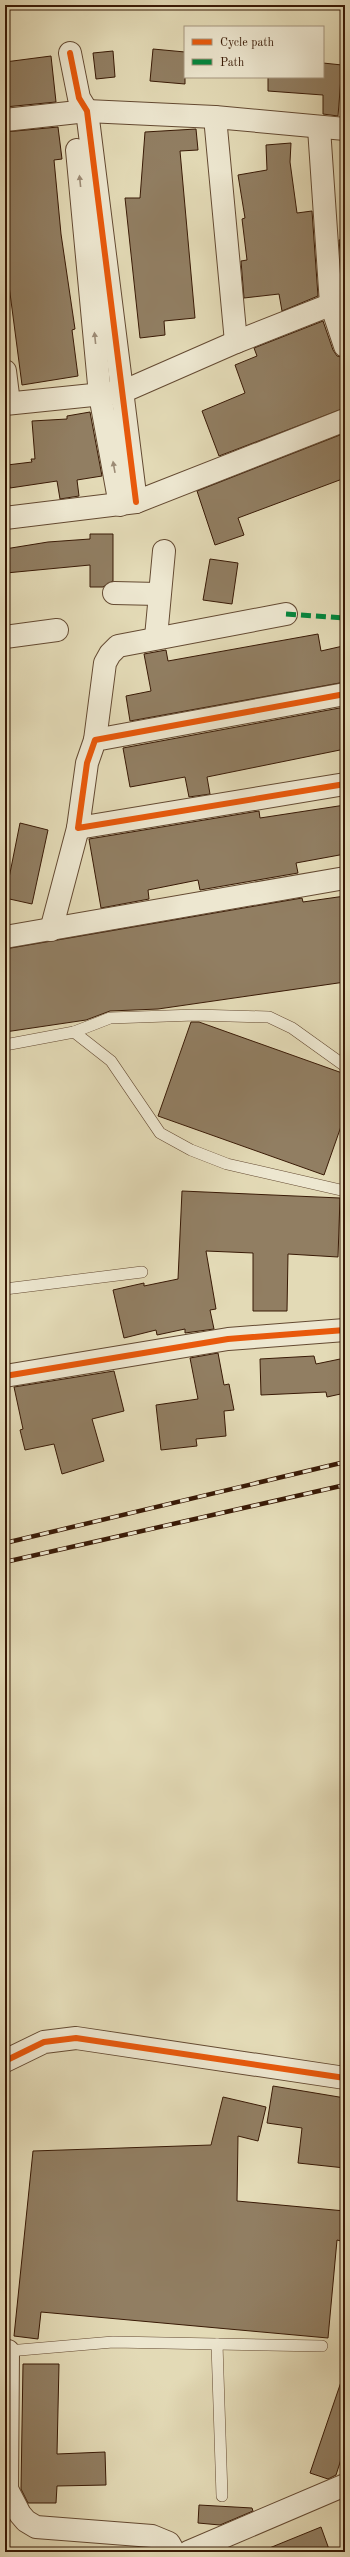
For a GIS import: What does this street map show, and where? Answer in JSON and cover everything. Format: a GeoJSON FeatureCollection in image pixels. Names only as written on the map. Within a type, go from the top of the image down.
{"type":"FeatureCollection","features":[{"type":"Feature","properties":{"kind":"street"},"geometry":{"type":"LineString","coordinates":[[70,53],[80,107],[91,210],[100,395],[128,504]]}},
{"type":"Feature","properties":{"kind":"street"},"geometry":{"type":"LineString","coordinates":[[5,120],[80,107],[215,117],[319,128],[345,129]]}},
{"type":"Feature","properties":{"kind":"street"},"geometry":{"type":"LineString","coordinates":[[215,117],[236,342]]}},
{"type":"Feature","properties":{"kind":"street"},"geometry":{"type":"LineString","coordinates":[[319,128],[338,302],[345,346]]}},
{"type":"Feature","properties":{"kind":"street"},"geometry":{"type":"LineString","coordinates":[[91,210],[122,392],[128,504]]}},
{"type":"Feature","properties":{"kind":"street"},"geometry":{"type":"LineString","coordinates":[[5,371],[7,404],[122,392],[236,342],[338,302]]}},
{"type":"Feature","properties":{"kind":"street"},"geometry":{"type":"LineString","coordinates":[[5,518],[128,504],[345,420]]}},
{"type":"Feature","properties":{"kind":"street"},"geometry":{"type":"LineString","coordinates":[[156,637],[158,594],[164,552]]}},
{"type":"Feature","properties":{"kind":"street"},"geometry":{"type":"LineString","coordinates":[[114,593],[158,594]]}},
{"type":"Feature","properties":{"kind":"street"},"geometry":{"type":"LineString","coordinates":[[52,930],[78,828],[87,763],[95,740],[105,663],[110,654],[118,646],[156,637],[286,614]]}},
{"type":"Feature","properties":{"kind":"street"},"geometry":{"type":"LineString","coordinates":[[5,637],[57,630]]}},
{"type":"Feature","properties":{"kind":"street"},"geometry":{"type":"LineString","coordinates":[[95,740],[345,694]]}},
{"type":"Feature","properties":{"kind":"street"},"geometry":{"type":"LineString","coordinates":[[78,828],[345,784]]}},
{"type":"Feature","properties":{"kind":"street"},"geometry":{"type":"LineString","coordinates":[[5,937],[345,878]]}},
{"type":"Feature","properties":{"kind":"street"},"geometry":{"type":"LineString","coordinates":[[5,1376],[228,1339],[345,1330]]}},
{"type":"Feature","properties":{"kind":"street"},"geometry":{"type":"LineString","coordinates":[[5,2061],[44,2042],[76,2038],[345,2078]]}},
{"type":"Feature","properties":{"kind":"street"},"geometry":{"type":"LineString","coordinates":[[6,2351],[7,2489],[20,2514],[26,2521],[36,2527],[152,2536],[169,2543],[174,2552]]}},
{"type":"Feature","properties":{"kind":"street"},"geometry":{"type":"LineString","coordinates":[[188,2552],[345,2485]]}},
{"type":"Feature","properties":{"kind":"lane"},"geometry":{"type":"LineString","coordinates":[[5,1045],[74,1032],[110,1018],[194,1015],[269,1017],[292,1028],[345,1066]]}},
{"type":"Feature","properties":{"kind":"lane"},"geometry":{"type":"LineString","coordinates":[[74,1032],[111,1061],[153,1123],[166,1136],[191,1150],[227,1164],[345,1191]]}},
{"type":"Feature","properties":{"kind":"lane"},"geometry":{"type":"LineString","coordinates":[[5,1289],[142,1272]]}},
{"type":"Feature","properties":{"kind":"lane"},"geometry":{"type":"LineString","coordinates":[[6,2351],[113,2342],[322,2346]]}},
{"type":"Feature","properties":{"kind":"lane"},"geometry":{"type":"LineString","coordinates":[[217,2344],[222,2496]]}},
{"type":"Feature","properties":{"kind":"building"},"geometry":{"type":"Polygon","coordinates":[[[153,49],[184,52],[185,84],[150,81],[153,49]]]}},
{"type":"Feature","properties":{"kind":"building"},"geometry":{"type":"Polygon","coordinates":[[[113,51],[115,77],[96,79],[93,53],[113,51]]]}},
{"type":"Feature","properties":{"kind":"building"},"geometry":{"type":"Polygon","coordinates":[[[51,56],[56,102],[5,107],[5,62],[51,56]]]}},
{"type":"Feature","properties":{"kind":"building"},"geometry":{"type":"Polygon","coordinates":[[[324,63],[342,65],[338,116],[323,114],[323,95],[268,91],[268,78],[324,78],[324,63]]]}},
{"type":"Feature","properties":{"kind":"building"},"geometry":{"type":"Polygon","coordinates":[[[58,127],[62,159],[54,160],[61,234],[75,329],[72,330],[78,376],[22,385],[5,255],[5,132],[58,127]]]}},
{"type":"Feature","properties":{"kind":"building"},"geometry":{"type":"Polygon","coordinates":[[[196,129],[198,150],[180,151],[195,318],[164,321],[165,335],[140,338],[125,198],[140,198],[145,132],[196,129]]]}},
{"type":"Feature","properties":{"kind":"building"},"geometry":{"type":"Polygon","coordinates":[[[291,143],[290,162],[297,213],[312,211],[318,296],[282,311],[279,294],[244,298],[241,261],[247,260],[242,219],[245,218],[238,175],[267,170],[266,145],[291,143]]]}},
{"type":"Feature","properties":{"kind":"building"},"geometry":{"type":"Polygon","coordinates":[[[345,239],[345,260],[341,260],[339,240],[345,239]]]}},
{"type":"Feature","properties":{"kind":"building"},"geometry":{"type":"Polygon","coordinates":[[[323,321],[333,350],[337,356],[345,358],[345,408],[219,456],[202,411],[245,393],[235,365],[257,356],[254,348],[323,321]]]}},
{"type":"Feature","properties":{"kind":"building"},"geometry":{"type":"Polygon","coordinates":[[[90,412],[102,476],[77,480],[79,496],[60,499],[57,481],[10,488],[7,465],[32,462],[31,459],[35,459],[32,421],[67,419],[67,416],[90,412]]]}},
{"type":"Feature","properties":{"kind":"building"},"geometry":{"type":"Polygon","coordinates":[[[345,433],[345,478],[238,518],[244,535],[215,545],[197,491],[345,433]]]}},
{"type":"Feature","properties":{"kind":"building"},"geometry":{"type":"Polygon","coordinates":[[[90,534],[113,534],[113,581],[103,587],[90,587],[90,565],[6,573],[5,549],[48,542],[90,539],[90,534]]]}},
{"type":"Feature","properties":{"kind":"building"},"geometry":{"type":"Polygon","coordinates":[[[210,559],[238,563],[232,604],[203,600],[210,559]]]}},
{"type":"Feature","properties":{"kind":"building"},"geometry":{"type":"Polygon","coordinates":[[[318,634],[321,651],[343,646],[345,682],[130,721],[126,696],[151,691],[144,654],[166,650],[168,661],[318,634]]]}},
{"type":"Feature","properties":{"kind":"building"},"geometry":{"type":"Polygon","coordinates":[[[345,707],[345,749],[207,777],[210,794],[189,797],[185,777],[130,787],[123,748],[345,707]]]}},
{"type":"Feature","properties":{"kind":"building"},"geometry":{"type":"Polygon","coordinates":[[[345,805],[345,854],[296,863],[298,873],[200,890],[198,880],[148,890],[149,899],[101,908],[89,839],[259,811],[260,818],[345,805]]]}},
{"type":"Feature","properties":{"kind":"building"},"geometry":{"type":"Polygon","coordinates":[[[20,823],[48,830],[32,904],[5,898],[20,823]]]}},
{"type":"Feature","properties":{"kind":"building"},"geometry":{"type":"Polygon","coordinates":[[[345,896],[345,982],[158,1009],[110,1011],[86,1020],[5,1032],[5,949],[302,898],[303,902],[345,896]]]}},
{"type":"Feature","properties":{"kind":"building"},"geometry":{"type":"Polygon","coordinates":[[[191,1022],[199,1022],[345,1074],[345,1115],[324,1175],[158,1116],[191,1022]]]}},
{"type":"Feature","properties":{"kind":"building"},"geometry":{"type":"Polygon","coordinates":[[[182,1191],[340,1198],[338,1257],[288,1254],[287,1311],[253,1311],[253,1253],[206,1251],[216,1309],[210,1310],[214,1329],[185,1333],[185,1329],[157,1335],[156,1330],[124,1338],[113,1290],[144,1283],[144,1286],[178,1279],[182,1191]]]}},
{"type":"Feature","properties":{"kind":"building"},"geometry":{"type":"Polygon","coordinates":[[[218,1353],[224,1385],[229,1384],[234,1410],[224,1411],[226,1436],[196,1439],[197,1446],[161,1450],[156,1405],[198,1399],[190,1358],[218,1353]]]}},
{"type":"Feature","properties":{"kind":"building"},"geometry":{"type":"Polygon","coordinates":[[[314,1356],[316,1364],[345,1358],[345,1393],[327,1397],[326,1392],[261,1395],[260,1359],[314,1356]]]}},
{"type":"Feature","properties":{"kind":"building"},"geometry":{"type":"Polygon","coordinates":[[[114,1371],[124,1411],[92,1419],[104,1461],[62,1474],[54,1444],[25,1450],[20,1430],[23,1429],[14,1387],[114,1371]]]}},
{"type":"Feature","properties":{"kind":"building"},"geometry":{"type":"Polygon","coordinates":[[[273,2086],[345,2098],[345,2168],[298,2163],[302,2128],[267,2123],[273,2086]]]}},
{"type":"Feature","properties":{"kind":"building"},"geometry":{"type":"Polygon","coordinates":[[[223,2097],[266,2107],[258,2141],[238,2136],[237,2201],[345,2211],[345,2242],[337,2240],[328,2338],[41,2312],[38,2339],[14,2336],[33,2151],[211,2145],[223,2097]]]}},
{"type":"Feature","properties":{"kind":"building"},"geometry":{"type":"Polygon","coordinates":[[[23,2364],[59,2364],[57,2454],[105,2452],[106,2485],[57,2486],[56,2503],[28,2503],[21,2489],[23,2364]]]}},
{"type":"Feature","properties":{"kind":"building"},"geometry":{"type":"Polygon","coordinates":[[[342,2379],[345,2379],[345,2447],[336,2475],[328,2479],[310,2473],[342,2379]]]}},
{"type":"Feature","properties":{"kind":"building"},"geometry":{"type":"Polygon","coordinates":[[[199,2505],[252,2508],[253,2511],[220,2525],[198,2523],[199,2505]]]}},
{"type":"Feature","properties":{"kind":"building"},"geometry":{"type":"Polygon","coordinates":[[[321,2527],[330,2552],[262,2552],[262,2551],[321,2527]]]}},
{"type":"Feature","properties":{"kind":"railway"},"geometry":{"type":"LineString","coordinates":[[5,1543],[345,1462]]}},
{"type":"Feature","properties":{"kind":"railway"},"geometry":{"type":"LineString","coordinates":[[5,1562],[345,1485]]}},
{"type":"Feature","properties":{"kind":"marked path"},"geometry":{"type":"LineString","coordinates":[[286,614],[345,618]]}},
{"type":"Feature","properties":{"kind":"cycle path"},"geometry":{"type":"LineString","coordinates":[[70,53],[79,98],[87,111],[136,502]]}},
{"type":"Feature","properties":{"kind":"cycle path"},"geometry":{"type":"LineString","coordinates":[[345,694],[95,740],[87,763],[78,828],[345,784]]}},
{"type":"Feature","properties":{"kind":"cycle path"},"geometry":{"type":"LineString","coordinates":[[5,1376],[228,1339],[345,1330]]}},
{"type":"Feature","properties":{"kind":"cycle path"},"geometry":{"type":"LineString","coordinates":[[5,2061],[44,2042],[76,2038],[345,2078]]}}]}
